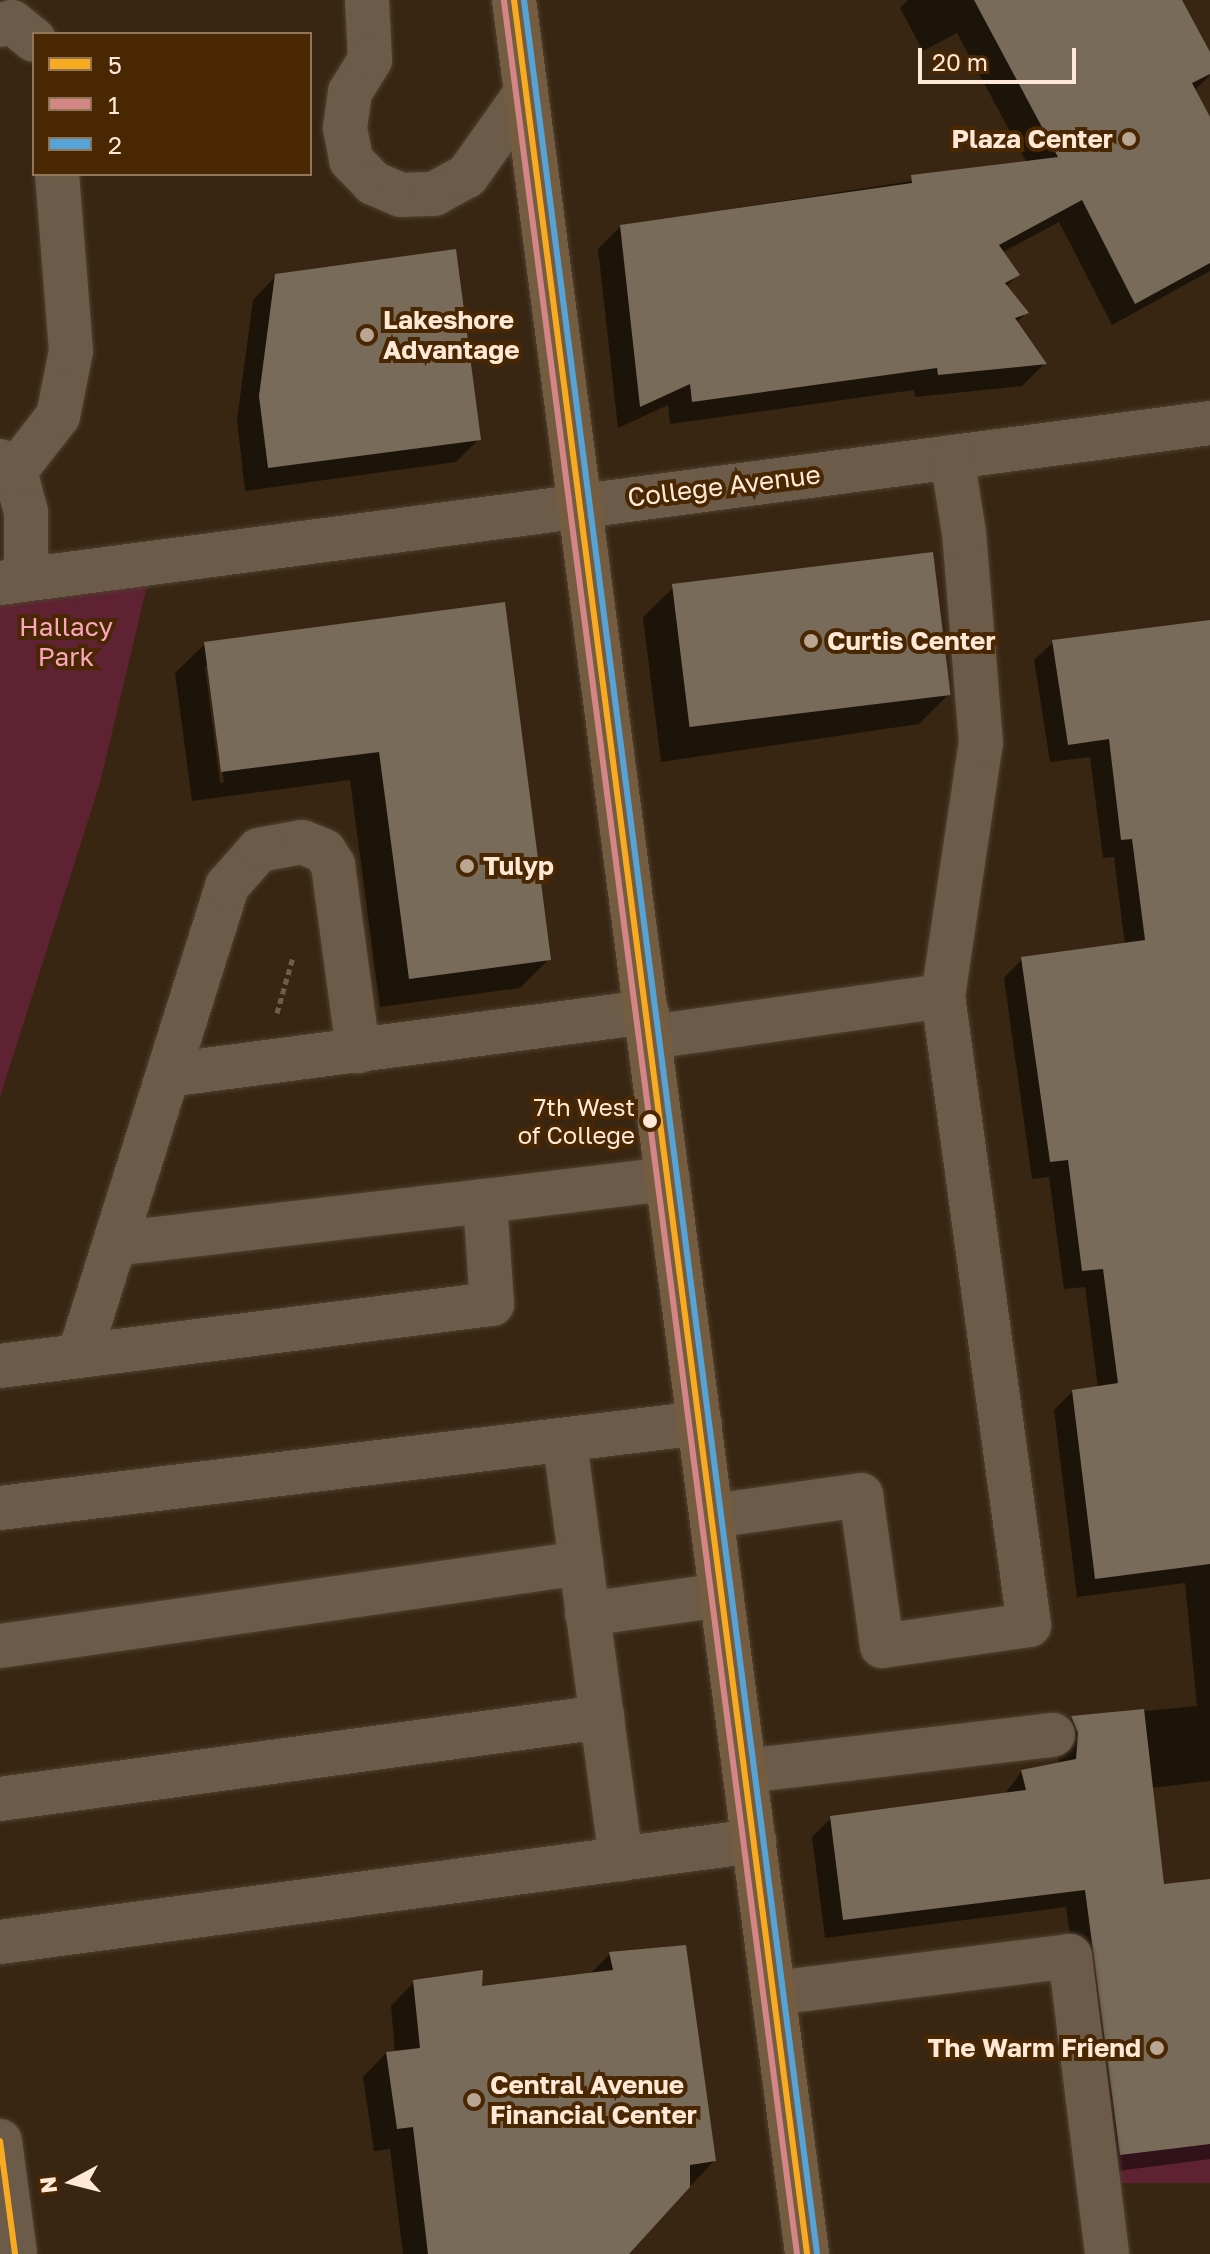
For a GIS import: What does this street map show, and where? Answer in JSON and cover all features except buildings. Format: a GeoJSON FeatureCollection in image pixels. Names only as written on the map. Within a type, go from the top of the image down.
{"type":"FeatureCollection","features":[{"type":"Feature","properties":{"kind":"main road"},"geometry":{"type":"LineString","coordinates":[[514,0],[807,2254]]}},
{"type":"Feature","properties":{"kind":"street"},"geometry":{"type":"LineString","coordinates":[[367,0],[370,60],[350,92],[345,128],[351,160],[373,183],[401,195],[434,194],[467,176],[526,93]]}},
{"type":"Feature","properties":{"kind":"street"},"geometry":{"type":"LineString","coordinates":[[0,25],[12,22],[32,38]]}},
{"type":"Feature","properties":{"kind":"street"},"geometry":{"type":"LineString","coordinates":[[13,581],[26,512],[7,466],[58,416],[71,351],[57,176]]}},
{"type":"Feature","properties":{"kind":"street","name":"College Avenue"},"geometry":{"type":"LineString","coordinates":[[13,581],[1210,423]]}},
{"type":"Feature","properties":{"kind":"street"},"geometry":{"type":"LineString","coordinates":[[712,1516],[861,1495],[882,1646],[1029,1625],[943,996],[981,743],[964,533],[952,457]]}},
{"type":"Feature","properties":{"kind":"street"},"geometry":{"type":"LineString","coordinates":[[79,1356],[227,886],[259,850],[281,842],[302,842],[324,851],[333,865],[358,1051]]}},
{"type":"Feature","properties":{"kind":"street"},"geometry":{"type":"LineString","coordinates":[[168,1075],[358,1051],[943,996]]}},
{"type":"Feature","properties":{"kind":"street"},"geometry":{"type":"LineString","coordinates":[[114,1244],[668,1179]]}},
{"type":"Feature","properties":{"kind":"street"},"geometry":{"type":"LineString","coordinates":[[0,1366],[492,1304],[485,1201]]}},
{"type":"Feature","properties":{"kind":"street"},"geometry":{"type":"LineString","coordinates":[[0,1508],[565,1443],[700,1423]]}},
{"type":"Feature","properties":{"kind":"street"},"geometry":{"type":"LineString","coordinates":[[565,1443],[621,1859]]}},
{"type":"Feature","properties":{"kind":"street"},"geometry":{"type":"LineString","coordinates":[[0,1646],[581,1563]]}},
{"type":"Feature","properties":{"kind":"street"},"geometry":{"type":"LineString","coordinates":[[587,1614],[722,1595]]}},
{"type":"Feature","properties":{"kind":"street"},"geometry":{"type":"LineString","coordinates":[[0,1799],[602,1717]]}},
{"type":"Feature","properties":{"kind":"street"},"geometry":{"type":"LineString","coordinates":[[745,1771],[1053,1735]]}},
{"type":"Feature","properties":{"kind":"street"},"geometry":{"type":"LineString","coordinates":[[0,1942],[754,1841]]}},
{"type":"Feature","properties":{"kind":"street"},"geometry":{"type":"LineString","coordinates":[[774,1993],[1070,1956],[1107,2254]]}},
{"type":"Feature","properties":{"kind":"street"},"geometry":{"type":"LineString","coordinates":[[0,2141],[15,2254]]}},
{"type":"Feature","properties":{"kind":"green space","name":"Hallacy Park"},"geometry":{"type":"Polygon","coordinates":[[[153,561],[100,783],[0,1097],[0,583],[153,561]]]}},
{"type":"Feature","properties":{"kind":"green space"},"geometry":{"type":"Polygon","coordinates":[[[1116,2144],[1210,2144],[1210,2183],[1116,2183],[1116,2144]]]}},
{"type":"Feature","properties":{"kind":"transit line","name":"5"},"geometry":{"type":"LineString","coordinates":[[514,0],[807,2254]]}},
{"type":"Feature","properties":{"kind":"transit line","name":"2"},"geometry":{"type":"LineString","coordinates":[[524,0],[817,2253]]}},
{"type":"Feature","properties":{"kind":"transit line","name":"1"},"geometry":{"type":"LineString","coordinates":[[504,1],[797,2254]]}},
{"type":"Feature","properties":{"kind":"transit line","name":"5"},"geometry":{"type":"LineString","coordinates":[[0,2141],[15,2254]]}},
{"type":"Feature","properties":{"kind":"place","name":"Plaza Center"},"geometry":{"type":"Point","coordinates":[1129,139]}},
{"type":"Feature","properties":{"kind":"place","name":"Lakeshore Advantage"},"geometry":{"type":"Point","coordinates":[367,335]}},
{"type":"Feature","properties":{"kind":"place","name":"Curtis Center"},"geometry":{"type":"Point","coordinates":[811,641]}},
{"type":"Feature","properties":{"kind":"place","name":"Tulyp"},"geometry":{"type":"Point","coordinates":[467,866]}},
{"type":"Feature","properties":{"kind":"place","name":"7th West of College"},"geometry":{"type":"Point","coordinates":[650,1121]}},
{"type":"Feature","properties":{"kind":"place","name":"The Warm Friend"},"geometry":{"type":"Point","coordinates":[1157,2048]}},
{"type":"Feature","properties":{"kind":"place","name":"Central Avenue Financial Center"},"geometry":{"type":"Point","coordinates":[474,2100]}}]}
